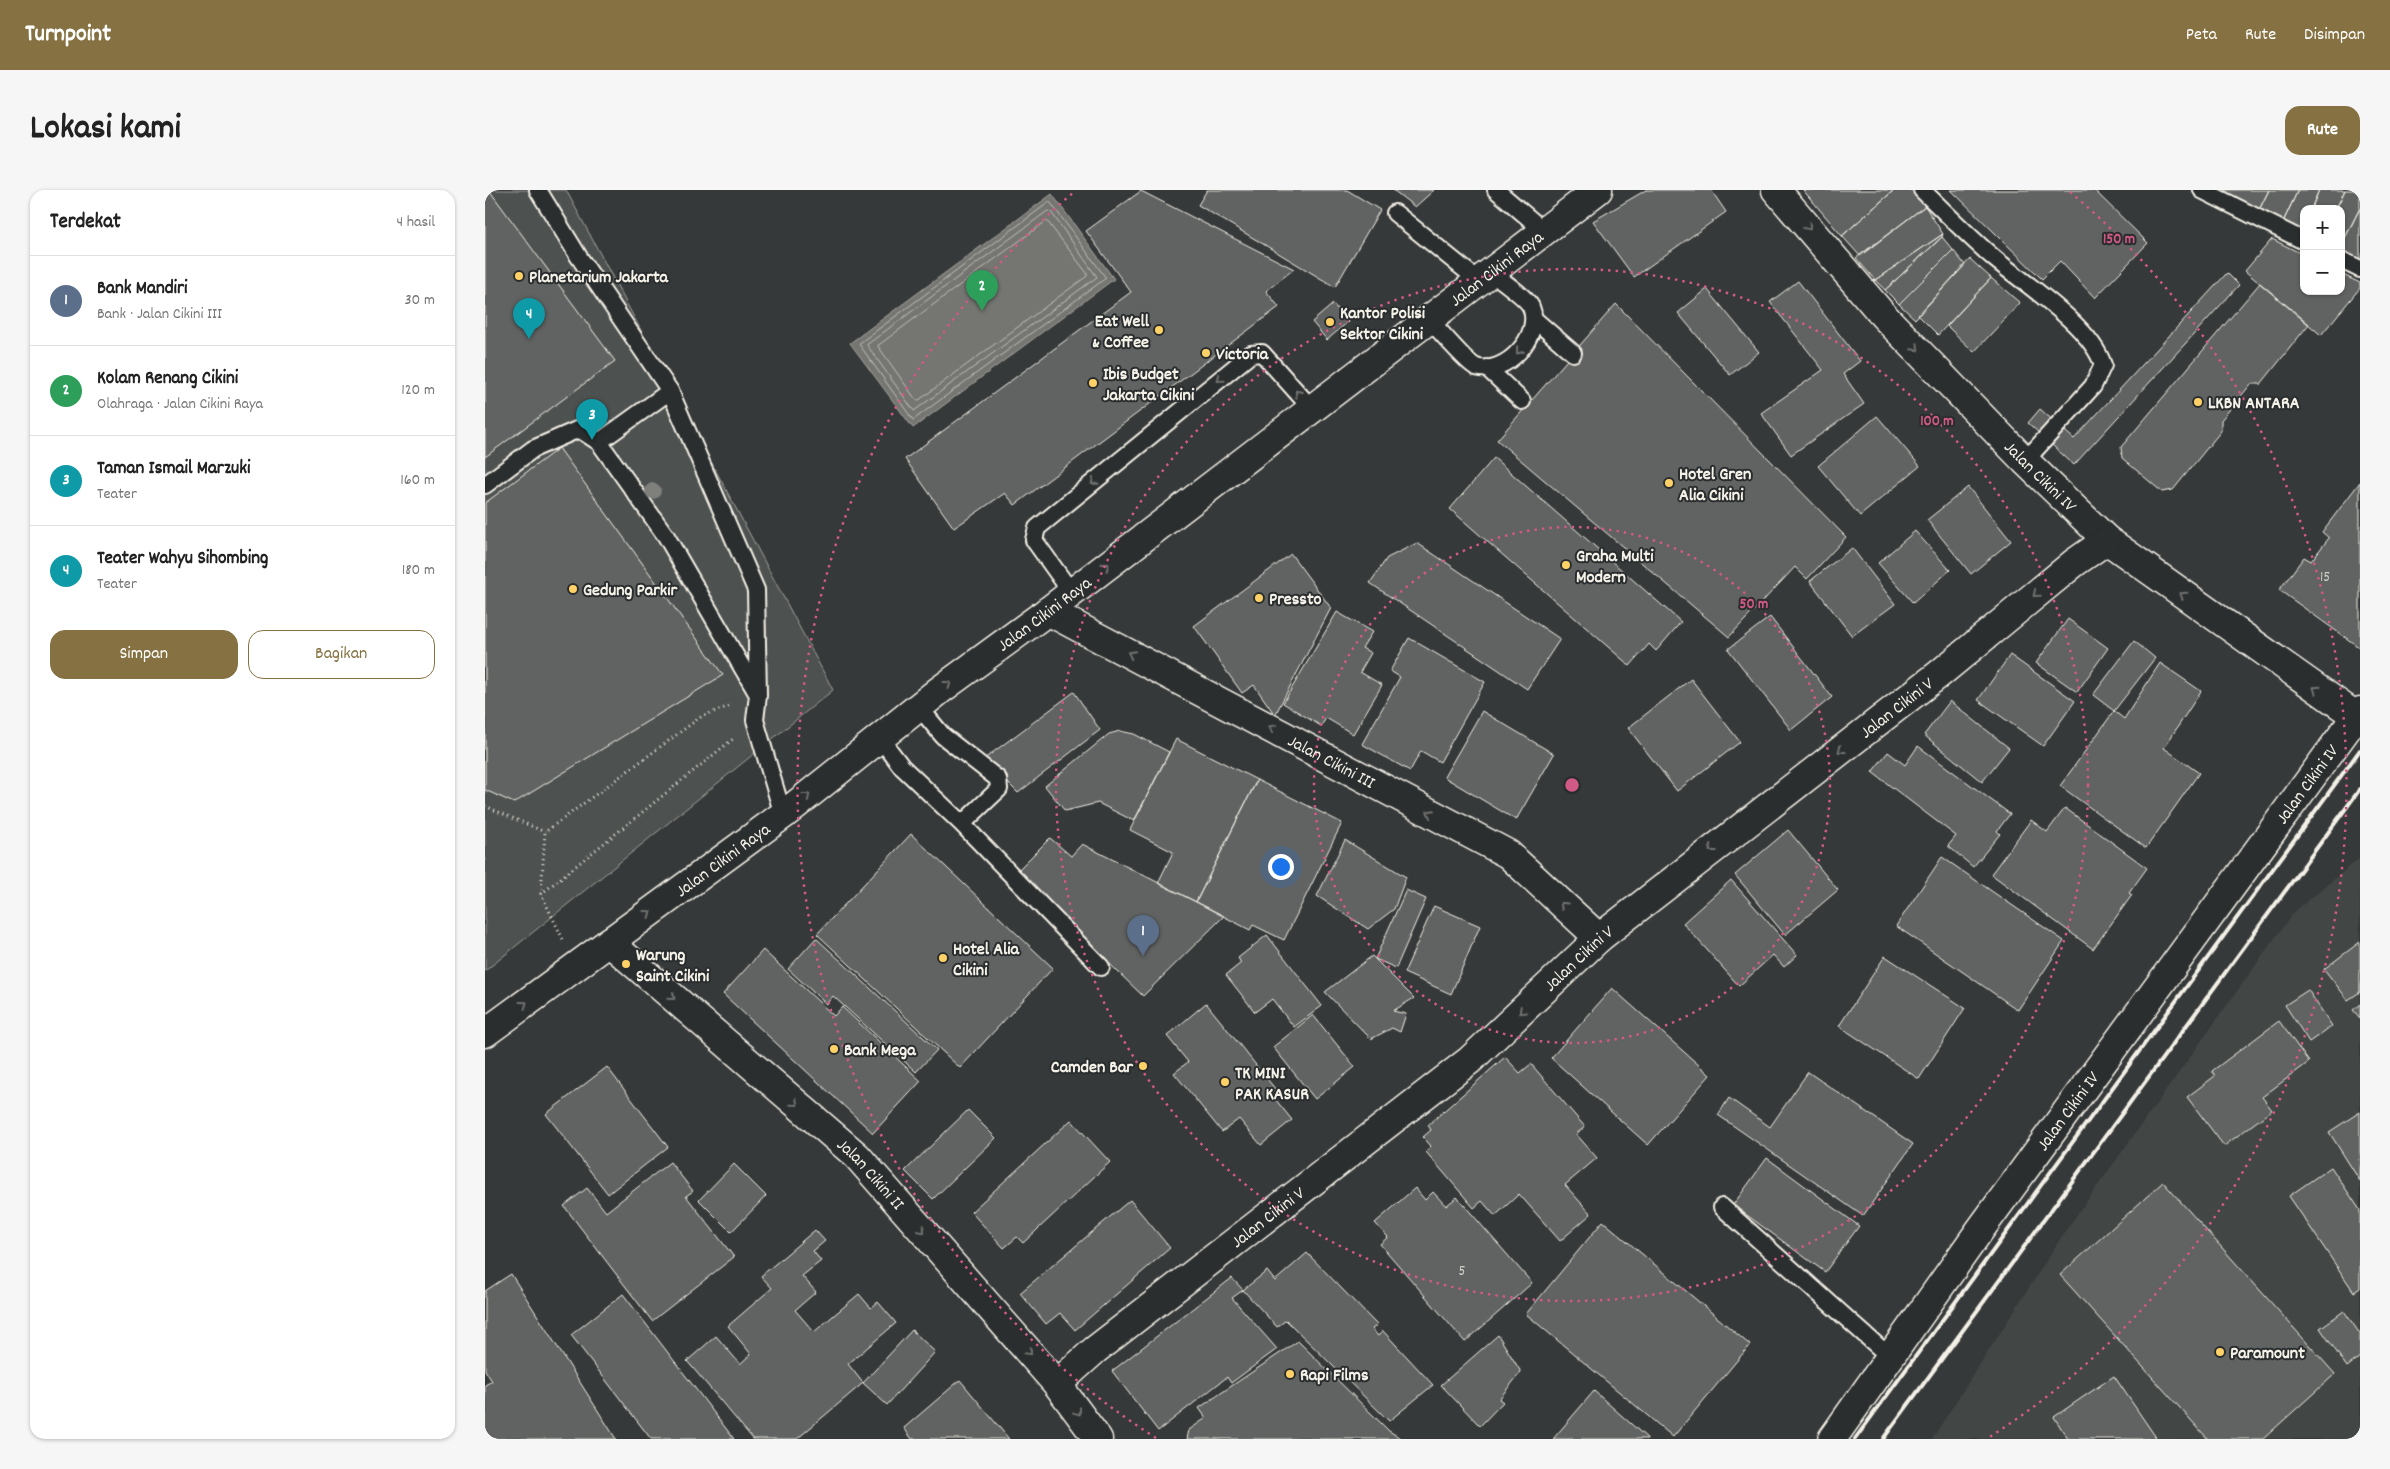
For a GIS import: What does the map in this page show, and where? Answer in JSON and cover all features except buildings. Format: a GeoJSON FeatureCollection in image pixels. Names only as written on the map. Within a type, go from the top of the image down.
{"type":"FeatureCollection","features":[{"type":"Feature","properties":{"kind":"street","name":"Jalan Cikini IV"},"geometry":{"type":"LineString","coordinates":[[1777,190],[1883,315],[2025,461],[2107,540],[2358,716],[1980,1230],[1832,1439]]}},
{"type":"Feature","properties":{"kind":"street","name":"Jalan Cikini Raya"},"geometry":{"type":"LineString","coordinates":[[488,1027],[577,966],[783,815],[919,707],[1430,320],[1594,191]]}},
{"type":"Feature","properties":{"kind":"street","name":"Jalan Cikini V"},"geometry":{"type":"LineString","coordinates":[[1057,1384],[1095,1350],[1470,1060],[1599,938],[1938,674],[2074,563],[2107,540]]}},
{"type":"Feature","properties":{"kind":"street","name":"Jalan Cikini III"},"geometry":{"type":"LineString","coordinates":[[1048,611],[1508,854],[1599,938]]}},
{"type":"Feature","properties":{"kind":"street","name":"Jalan Cikini II"},"geometry":{"type":"LineString","coordinates":[[609,942],[857,1156],[1057,1384],[1098,1439]]}},
{"type":"Feature","properties":{"kind":"lane"},"geometry":{"type":"LineString","coordinates":[[538,190],[579,257],[670,391],[756,590],[758,695],[755,720],[783,815]]}},
{"type":"Feature","properties":{"kind":"lane"},"geometry":{"type":"LineString","coordinates":[[1496,190],[1544,231]]}},
{"type":"Feature","properties":{"kind":"lane"},"geometry":{"type":"LineString","coordinates":[[1923,190],[1993,257],[2069,319],[2099,351],[2103,364],[2093,386],[2025,461]]}},
{"type":"Feature","properties":{"kind":"lane"},"geometry":{"type":"LineString","coordinates":[[2202,190],[2300,239]]}},
{"type":"Feature","properties":{"kind":"lane"},"geometry":{"type":"LineString","coordinates":[[1395,213],[1531,306],[1533,319],[1525,344],[1513,358],[1498,366],[1487,368],[1474,366],[1430,320]]}},
{"type":"Feature","properties":{"kind":"lane"},"geometry":{"type":"LineString","coordinates":[[2345,262],[2360,269]]}},
{"type":"Feature","properties":{"kind":"lane"},"geometry":{"type":"LineString","coordinates":[[1533,319],[1573,354]]}},
{"type":"Feature","properties":{"kind":"lane"},"geometry":{"type":"LineString","coordinates":[[1071,592],[1034,540],[1037,528],[1251,354],[1262,353],[1312,409]]}},
{"type":"Feature","properties":{"kind":"lane"},"geometry":{"type":"LineString","coordinates":[[1487,368],[1522,401]]}},
{"type":"Feature","properties":{"kind":"lane"},"geometry":{"type":"LineString","coordinates":[[599,442],[670,391]]}},
{"type":"Feature","properties":{"kind":"lane"},"geometry":{"type":"LineString","coordinates":[[485,485],[533,449],[579,430],[599,442],[667,536],[758,695]]}},
{"type":"Feature","properties":{"kind":"lane"},"geometry":{"type":"LineString","coordinates":[[919,707],[943,736],[998,779],[1000,783],[999,788],[962,824]]}},
{"type":"Feature","properties":{"kind":"lane"},"geometry":{"type":"LineString","coordinates":[[881,738],[902,767],[962,824],[1101,968]]}},
{"type":"Feature","properties":{"kind":"lane"},"geometry":{"type":"LineString","coordinates":[[1722,1207],[1891,1358]]}},
{"type":"Feature","properties":{"kind":"path"},"geometry":{"type":"LineString","coordinates":[[577,966],[541,894],[545,832],[702,716],[758,695]]}},
{"type":"Feature","properties":{"kind":"path"},"geometry":{"type":"LineString","coordinates":[[541,894],[755,720]]}},
{"type":"Feature","properties":{"kind":"path"},"geometry":{"type":"LineString","coordinates":[[485,806],[545,832]]}},
{"type":"Feature","properties":{"kind":"shaded area"},"geometry":{"type":"Polygon","coordinates":[[[485,190],[566,190],[833,690],[485,971],[485,190]]]}},
{"type":"Feature","properties":{"kind":"shaded area"},"geometry":{"type":"Polygon","coordinates":[[[2360,858],[2360,1439],[1932,1439],[2066,1230],[2293,913],[2360,858]]]}},
{"type":"Feature","properties":{"kind":"water"},"geometry":{"type":"Polygon","coordinates":[[[1052,194],[1114,279],[913,428],[850,343],[1052,194]]]}},
{"type":"Feature","properties":{"kind":"railway"},"geometry":{"type":"LineString","coordinates":[[1855,1439],[2360,750]]}},
{"type":"Feature","properties":{"kind":"railway"},"geometry":{"type":"LineString","coordinates":[[1883,1439],[2360,789]]}},
{"type":"Feature","properties":{"kind":"place","name":"Planetarium Jakarta"},"geometry":{"type":"Point","coordinates":[519,276]}},
{"type":"Feature","properties":{"kind":"place","name":"Kolam Renang Cikini"},"geometry":{"type":"Point","coordinates":[982,311]}},
{"type":"Feature","properties":{"kind":"place","name":"Kantor Polisi Sektor Cikini"},"geometry":{"type":"Point","coordinates":[1330,322]}},
{"type":"Feature","properties":{"kind":"place","name":"Eat Well & Coffee"},"geometry":{"type":"Point","coordinates":[1159,330]}},
{"type":"Feature","properties":{"kind":"place","name":"Teater Wahyu Sihombing"},"geometry":{"type":"Point","coordinates":[529,339]}},
{"type":"Feature","properties":{"kind":"place","name":"Victoria"},"geometry":{"type":"Point","coordinates":[1206,353]}},
{"type":"Feature","properties":{"kind":"place","name":"Ibis Budget Jakarta Cikini"},"geometry":{"type":"Point","coordinates":[1093,383]}},
{"type":"Feature","properties":{"kind":"place","name":"LKBN ANTARA"},"geometry":{"type":"Point","coordinates":[2198,402]}},
{"type":"Feature","properties":{"kind":"place","name":"Taman Ismail Marzuki"},"geometry":{"type":"Point","coordinates":[592,440]}},
{"type":"Feature","properties":{"kind":"place","name":"Hotel Gren Alia Cikini"},"geometry":{"type":"Point","coordinates":[1669,483]}},
{"type":"Feature","properties":{"kind":"place","name":"Graha Multi Modern"},"geometry":{"type":"Point","coordinates":[1566,565]}},
{"type":"Feature","properties":{"kind":"place","name":"Gedung Parkir"},"geometry":{"type":"Point","coordinates":[573,589]}},
{"type":"Feature","properties":{"kind":"place","name":"Pressto"},"geometry":{"type":"Point","coordinates":[1259,598]}},
{"type":"Feature","properties":{"kind":"place","name":"Bank Mandiri"},"geometry":{"type":"Point","coordinates":[1143,956]}},
{"type":"Feature","properties":{"kind":"place","name":"Hotel Alia Cikini"},"geometry":{"type":"Point","coordinates":[943,958]}},
{"type":"Feature","properties":{"kind":"place","name":"Warung Saint Cikini"},"geometry":{"type":"Point","coordinates":[626,964]}},
{"type":"Feature","properties":{"kind":"place","name":"Bank Mega"},"geometry":{"type":"Point","coordinates":[834,1049]}},
{"type":"Feature","properties":{"kind":"place","name":"Camden Bar"},"geometry":{"type":"Point","coordinates":[1143,1066]}},
{"type":"Feature","properties":{"kind":"place","name":"TK MINI PAK KASUR"},"geometry":{"type":"Point","coordinates":[1225,1082]}},
{"type":"Feature","properties":{"kind":"place","name":"Paramount"},"geometry":{"type":"Point","coordinates":[2220,1352]}},
{"type":"Feature","properties":{"kind":"place","name":"Rapi Films"},"geometry":{"type":"Point","coordinates":[1290,1374]}}]}
